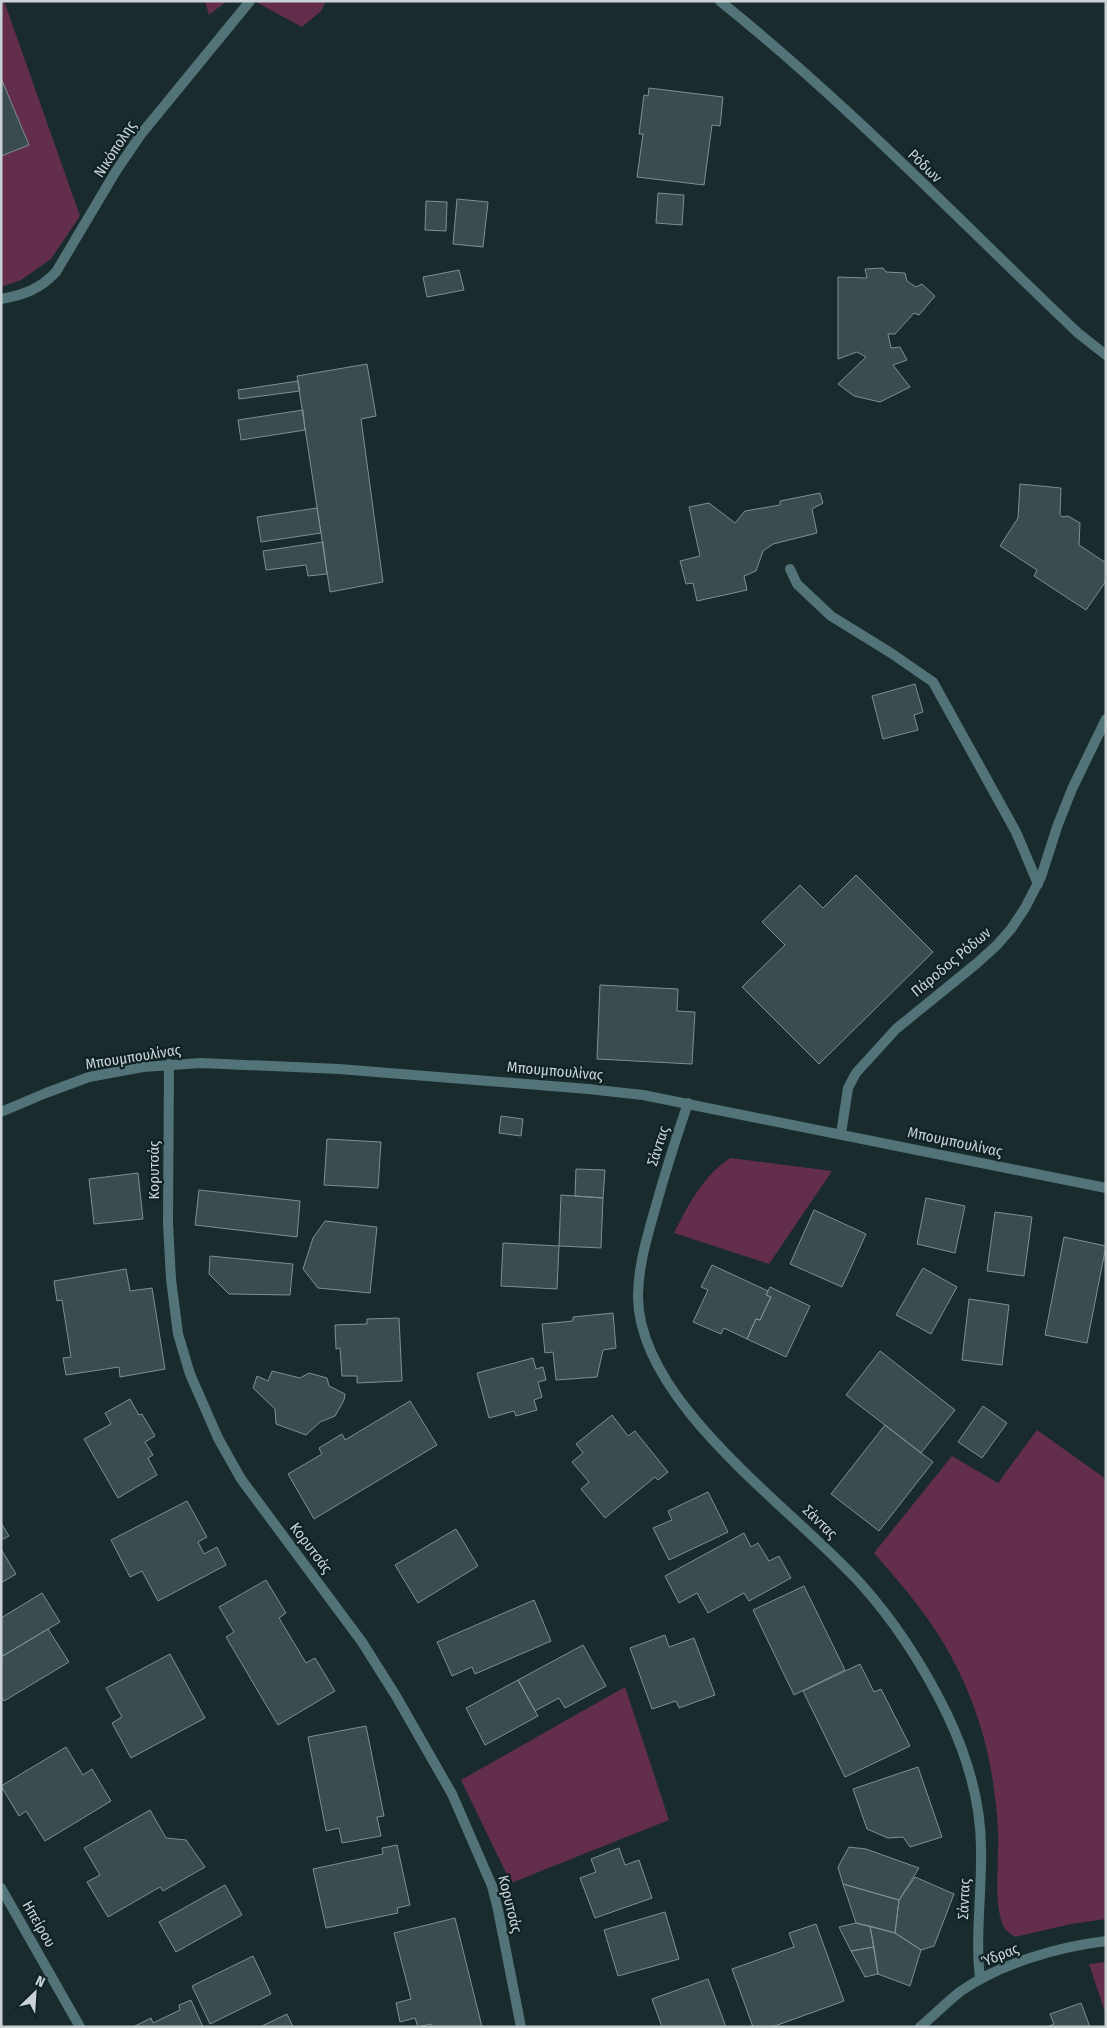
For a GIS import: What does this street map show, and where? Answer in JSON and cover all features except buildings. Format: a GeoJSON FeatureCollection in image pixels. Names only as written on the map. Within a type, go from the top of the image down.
{"type":"FeatureCollection","features":[{"type":"Feature","properties":{"kind":"street","name":"Νικόπολης"},"geometry":{"type":"LineString","coordinates":[[1,299],[32,291],[46,282],[56,272],[116,171],[142,133],[250,1]]}},
{"type":"Feature","properties":{"kind":"street","name":"Ρόδων"},"geometry":{"type":"LineString","coordinates":[[720,1],[763,36],[1078,333],[1106,355]]}},
{"type":"Feature","properties":{"kind":"street"},"geometry":{"type":"LineString","coordinates":[[790,569],[797,584],[831,616],[891,653],[933,682],[1016,832],[1038,884]]}},
{"type":"Feature","properties":{"kind":"street","name":"Πάροδος Ρόδων"},"geometry":{"type":"LineString","coordinates":[[841,1134],[848,1088],[856,1073],[896,1029],[988,954],[1006,935],[1038,884],[1072,789],[1106,719]]}},
{"type":"Feature","properties":{"kind":"street","name":"Μπουμπουλίνας"},"geometry":{"type":"LineString","coordinates":[[1,1112],[54,1089],[89,1077],[169,1064],[208,1063],[339,1069],[616,1092],[688,1103],[1106,1188]]}},
{"type":"Feature","properties":{"kind":"street","name":"Κορυτσάς"},"geometry":{"type":"LineString","coordinates":[[169,1064],[168,1223],[171,1279],[178,1334],[190,1374],[226,1454],[241,1480],[362,1642],[396,1696],[452,1794],[492,1886],[521,2027]]}},
{"type":"Feature","properties":{"kind":"street","name":"Σάντας"},"geometry":{"type":"LineString","coordinates":[[688,1103],[644,1250],[638,1298],[640,1318],[645,1337],[662,1374],[684,1406],[721,1448],[861,1584],[910,1647],[934,1688],[958,1738],[971,1778],[978,1811],[981,1847],[978,1934],[980,1979]]}},
{"type":"Feature","properties":{"kind":"street","name":"Ηπείρου"},"geometry":{"type":"LineString","coordinates":[[1,1888],[80,2027]]}},
{"type":"Feature","properties":{"kind":"street","name":"Ύδρας"},"geometry":{"type":"LineString","coordinates":[[920,2027],[961,1992],[995,1971],[1067,1948],[1106,1941]]}},
{"type":"Feature","properties":{"kind":"shaded area"},"geometry":{"type":"Polygon","coordinates":[[[1,1],[4,1],[80,216],[51,259],[21,280],[1,287],[1,1]]]}},
{"type":"Feature","properties":{"kind":"shaded area"},"geometry":{"type":"Polygon","coordinates":[[[205,1],[227,1],[209,15],[205,1]]]}},
{"type":"Feature","properties":{"kind":"shaded area"},"geometry":{"type":"Polygon","coordinates":[[[254,1],[326,1],[321,11],[302,27],[254,1]]]}},
{"type":"Feature","properties":{"kind":"shaded area"},"geometry":{"type":"Polygon","coordinates":[[[730,1158],[832,1171],[769,1264],[674,1233],[704,1182],[720,1165],[730,1158]]]}},
{"type":"Feature","properties":{"kind":"shaded area"},"geometry":{"type":"Polygon","coordinates":[[[1037,1430],[1106,1479],[1106,1919],[1071,1924],[1015,1937],[1006,1930],[1002,1923],[998,1903],[996,1805],[992,1773],[980,1723],[961,1675],[936,1631],[874,1553],[952,1456],[998,1483],[1037,1430]]]}},
{"type":"Feature","properties":{"kind":"shaded area"},"geometry":{"type":"Polygon","coordinates":[[[625,1687],[669,1820],[511,1883],[461,1780],[625,1687]]]}},
{"type":"Feature","properties":{"kind":"shaded area"},"geometry":{"type":"Polygon","coordinates":[[[1106,1962],[1106,2015],[1089,1964],[1106,1962]]]}}]}
